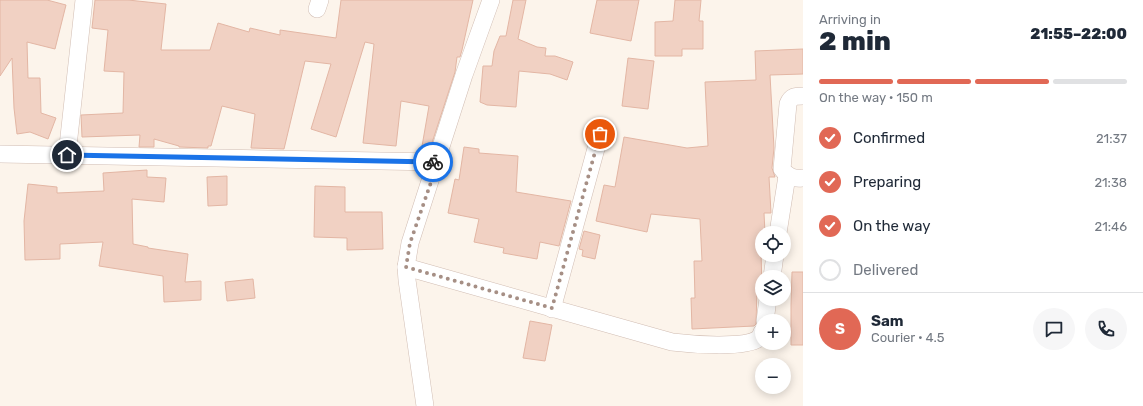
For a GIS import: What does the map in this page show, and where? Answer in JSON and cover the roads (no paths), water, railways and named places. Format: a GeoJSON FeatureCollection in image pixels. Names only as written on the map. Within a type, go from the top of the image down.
{"type":"FeatureCollection","features":[{"type":"Feature","properties":{"kind":"street"},"geometry":{"type":"LineString","coordinates":[[67,155],[84,0]]}},
{"type":"Feature","properties":{"kind":"street"},"geometry":{"type":"LineString","coordinates":[[424,406],[406,267],[410,243],[438,162],[464,75],[491,0]]}},
{"type":"Feature","properties":{"kind":"street"},"geometry":{"type":"LineString","coordinates":[[780,226],[795,177],[782,169],[786,110],[790,99],[794,96],[803,96]]}},
{"type":"Feature","properties":{"kind":"street"},"geometry":{"type":"LineString","coordinates":[[552,308],[600,134]]}},
{"type":"Feature","properties":{"kind":"street"},"geometry":{"type":"LineString","coordinates":[[0,154],[438,162]]}},
{"type":"Feature","properties":{"kind":"street"},"geometry":{"type":"LineString","coordinates":[[406,267],[672,342],[695,345],[748,343],[755,340]]}}]}
